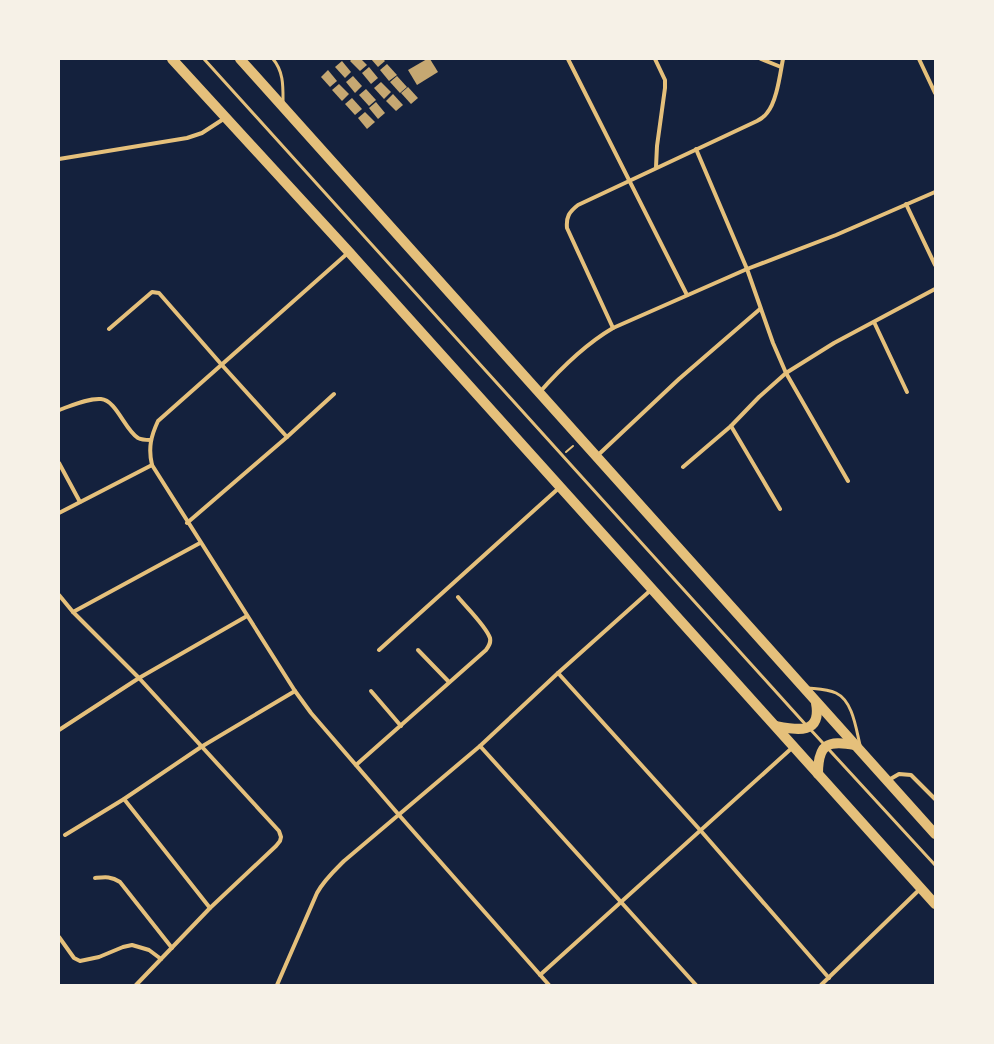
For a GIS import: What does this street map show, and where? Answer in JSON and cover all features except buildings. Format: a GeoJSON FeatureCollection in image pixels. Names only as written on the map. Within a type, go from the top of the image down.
{"type":"FeatureCollection","features":[{"type":"Feature","properties":{"kind":"highway"},"geometry":{"type":"LineString","coordinates":[[172,59],[349,252],[935,904]]}},
{"type":"Feature","properties":{"kind":"highway"},"geometry":{"type":"LineString","coordinates":[[240,59],[935,834]]}},
{"type":"Feature","properties":{"kind":"highway"},"geometry":{"type":"LineString","coordinates":[[776,726],[795,730],[809,728],[814,723],[818,712],[816,703]]}},
{"type":"Feature","properties":{"kind":"highway"},"geometry":{"type":"LineString","coordinates":[[818,774],[818,765],[822,750],[826,746],[830,743],[855,745]]}},
{"type":"Feature","properties":{"kind":"street"},"geometry":{"type":"LineString","coordinates":[[568,59],[687,295]]}},
{"type":"Feature","properties":{"kind":"street"},"geometry":{"type":"LineString","coordinates":[[655,59],[665,80],[656,167]]}},
{"type":"Feature","properties":{"kind":"street"},"geometry":{"type":"LineString","coordinates":[[761,59],[781,67]]}},
{"type":"Feature","properties":{"kind":"street"},"geometry":{"type":"LineString","coordinates":[[613,328],[567,228],[566,221],[569,214],[578,204],[629,182],[656,167],[758,121],[768,113],[774,101],[783,59]]}},
{"type":"Feature","properties":{"kind":"street"},"geometry":{"type":"LineString","coordinates":[[919,59],[935,93]]}},
{"type":"Feature","properties":{"kind":"street"},"geometry":{"type":"LineString","coordinates":[[59,159],[187,138],[202,133],[226,118]]}},
{"type":"Feature","properties":{"kind":"street"},"geometry":{"type":"LineString","coordinates":[[696,149],[747,269],[760,309],[786,373],[848,481]]}},
{"type":"Feature","properties":{"kind":"street"},"geometry":{"type":"LineString","coordinates":[[538,393],[571,359],[599,336],[613,328],[747,269],[836,235],[935,192]]}},
{"type":"Feature","properties":{"kind":"street"},"geometry":{"type":"LineString","coordinates":[[906,204],[935,266]]}},
{"type":"Feature","properties":{"kind":"street"},"geometry":{"type":"LineString","coordinates":[[349,252],[158,421],[150,440],[152,465],[246,616],[311,713],[549,985]]}},
{"type":"Feature","properties":{"kind":"street"},"geometry":{"type":"LineString","coordinates":[[683,467],[731,426],[759,397],[786,373],[834,343],[935,289]]}},
{"type":"Feature","properties":{"kind":"street"},"geometry":{"type":"LineString","coordinates":[[109,329],[152,292],[156,291],[160,293],[221,364],[287,437]]}},
{"type":"Feature","properties":{"kind":"street"},"geometry":{"type":"LineString","coordinates":[[596,457],[680,379],[760,309]]}},
{"type":"Feature","properties":{"kind":"street"},"geometry":{"type":"LineString","coordinates":[[874,322],[907,392]]}},
{"type":"Feature","properties":{"kind":"street"},"geometry":{"type":"LineString","coordinates":[[188,523],[334,394]]}},
{"type":"Feature","properties":{"kind":"street"},"geometry":{"type":"LineString","coordinates":[[59,410],[96,399],[105,400],[114,407],[134,434],[141,439],[150,440]]}},
{"type":"Feature","properties":{"kind":"street"},"geometry":{"type":"LineString","coordinates":[[731,426],[780,509]]}},
{"type":"Feature","properties":{"kind":"street"},"geometry":{"type":"LineString","coordinates":[[59,463],[80,502]]}},
{"type":"Feature","properties":{"kind":"street"},"geometry":{"type":"LineString","coordinates":[[59,513],[152,465]]}},
{"type":"Feature","properties":{"kind":"street"},"geometry":{"type":"LineString","coordinates":[[379,650],[560,487]]}},
{"type":"Feature","properties":{"kind":"street"},"geometry":{"type":"LineString","coordinates":[[73,612],[200,543]]}},
{"type":"Feature","properties":{"kind":"street"},"geometry":{"type":"LineString","coordinates":[[277,985],[322,884],[344,861],[480,746],[558,673],[652,589]]}},
{"type":"Feature","properties":{"kind":"street"},"geometry":{"type":"LineString","coordinates":[[59,595],[73,612],[139,678],[281,834],[280,841],[276,846],[210,908],[136,985]]}},
{"type":"Feature","properties":{"kind":"street"},"geometry":{"type":"LineString","coordinates":[[356,765],[490,645],[490,639],[486,631],[458,597]]}},
{"type":"Feature","properties":{"kind":"street"},"geometry":{"type":"LineString","coordinates":[[59,730],[139,678],[246,616]]}},
{"type":"Feature","properties":{"kind":"street"},"geometry":{"type":"LineString","coordinates":[[418,650],[450,682]]}},
{"type":"Feature","properties":{"kind":"street"},"geometry":{"type":"LineString","coordinates":[[558,673],[701,831],[829,978]]}},
{"type":"Feature","properties":{"kind":"street"},"geometry":{"type":"LineString","coordinates":[[65,835],[124,799],[201,747],[295,691]]}},
{"type":"Feature","properties":{"kind":"street"},"geometry":{"type":"LineString","coordinates":[[371,691],[401,726]]}},
{"type":"Feature","properties":{"kind":"street"},"geometry":{"type":"LineString","coordinates":[[480,746],[696,985]]}},
{"type":"Feature","properties":{"kind":"street"},"geometry":{"type":"LineString","coordinates":[[540,975],[793,747]]}},
{"type":"Feature","properties":{"kind":"street"},"geometry":{"type":"LineString","coordinates":[[887,781],[899,774],[910,775],[935,799]]}},
{"type":"Feature","properties":{"kind":"street"},"geometry":{"type":"LineString","coordinates":[[124,799],[210,908]]}},
{"type":"Feature","properties":{"kind":"street"},"geometry":{"type":"LineString","coordinates":[[95,878],[113,878],[120,882],[172,948]]}},
{"type":"Feature","properties":{"kind":"street"},"geometry":{"type":"LineString","coordinates":[[821,985],[921,889]]}},
{"type":"Feature","properties":{"kind":"street"},"geometry":{"type":"LineString","coordinates":[[59,937],[74,958],[80,961],[99,957],[132,945],[148,950],[161,959]]}},
{"type":"Feature","properties":{"kind":"lane"},"geometry":{"type":"LineString","coordinates":[[204,59],[809,728],[935,865]]}},
{"type":"Feature","properties":{"kind":"lane"},"geometry":{"type":"LineString","coordinates":[[273,59],[281,70],[283,79],[283,107]]}},
{"type":"Feature","properties":{"kind":"lane"},"geometry":{"type":"LineString","coordinates":[[802,687],[831,691],[840,695],[844,699],[851,713],[862,753]]}}]}
